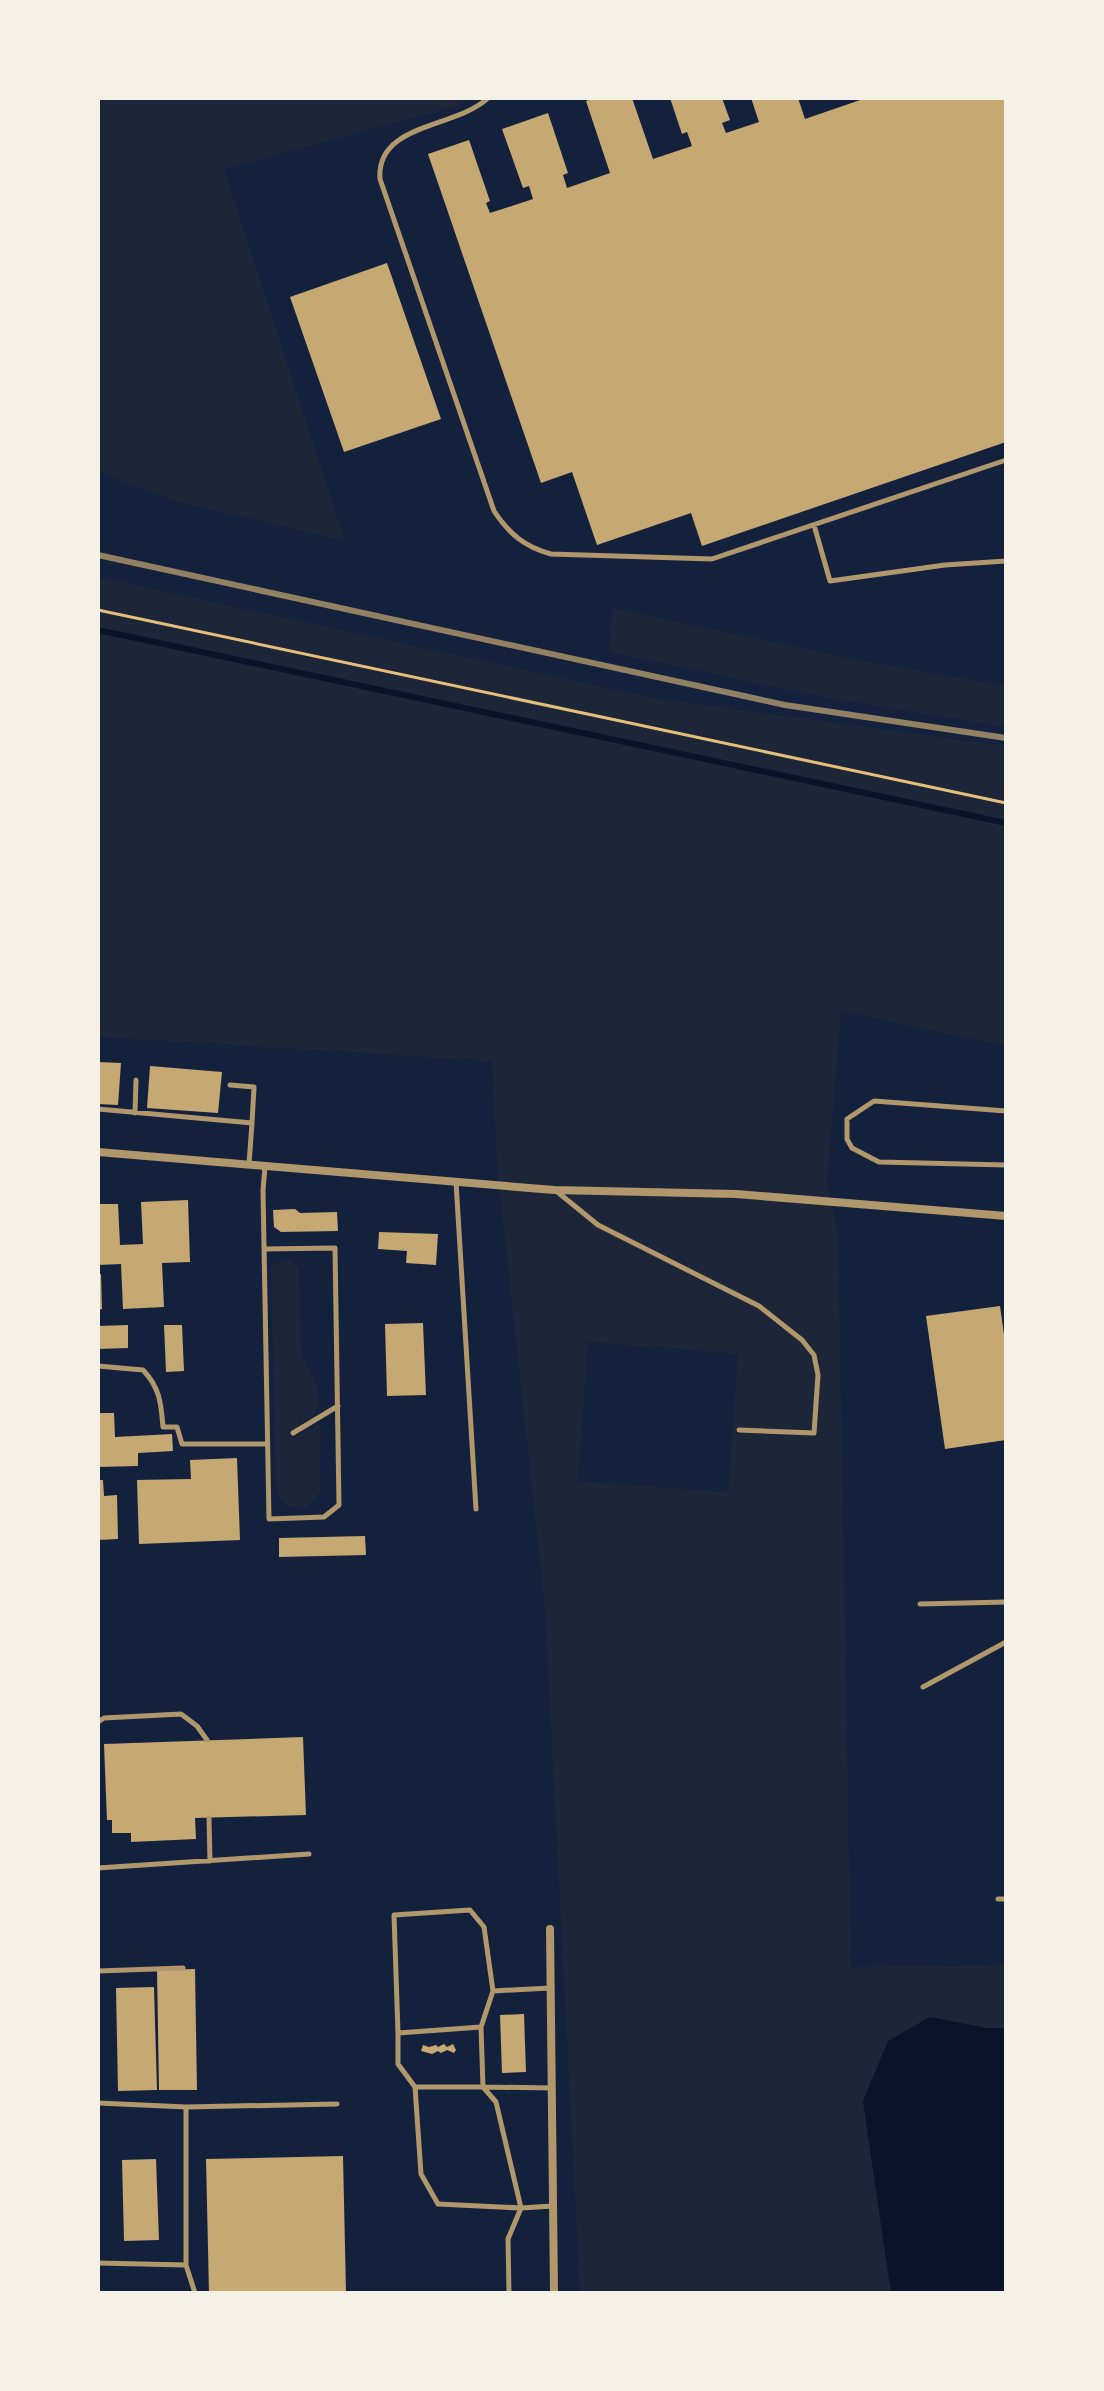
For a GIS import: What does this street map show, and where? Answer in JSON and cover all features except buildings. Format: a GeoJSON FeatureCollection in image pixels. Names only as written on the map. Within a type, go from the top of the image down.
{"type":"FeatureCollection","features":[{"type":"Feature","properties":{"kind":"street"},"geometry":{"type":"LineString","coordinates":[[98,1152],[554,1190],[736,1194],[1006,1216]]}},
{"type":"Feature","properties":{"kind":"street"},"geometry":{"type":"LineString","coordinates":[[550,1929],[554,2293]]}},
{"type":"Feature","properties":{"kind":"lane"},"geometry":{"type":"LineString","coordinates":[[488,98],[460,116],[396,140],[384,153],[379,170],[383,192],[487,492],[505,527],[532,549],[551,554],[712,559],[1006,460]]}},
{"type":"Feature","properties":{"kind":"lane"},"geometry":{"type":"LineString","coordinates":[[814,525],[830,581],[945,565],[1006,561]]}},
{"type":"Feature","properties":{"kind":"lane"},"geometry":{"type":"LineString","coordinates":[[135,1113],[136,1080]]}},
{"type":"Feature","properties":{"kind":"lane"},"geometry":{"type":"LineString","coordinates":[[230,1085],[254,1087],[249,1165]]}},
{"type":"Feature","properties":{"kind":"lane"},"geometry":{"type":"LineString","coordinates":[[1006,1111],[874,1101],[847,1119],[847,1139],[852,1148],[879,1162],[1006,1165]]}},
{"type":"Feature","properties":{"kind":"lane"},"geometry":{"type":"LineString","coordinates":[[98,1109],[252,1123]]}},
{"type":"Feature","properties":{"kind":"lane"},"geometry":{"type":"LineString","coordinates":[[264,1249],[335,1248],[339,1505],[324,1517],[269,1519],[265,1444],[264,1249],[265,1166]]}},
{"type":"Feature","properties":{"kind":"lane"},"geometry":{"type":"LineString","coordinates":[[456,1182],[476,1509]]}},
{"type":"Feature","properties":{"kind":"lane"},"geometry":{"type":"LineString","coordinates":[[554,1190],[598,1225],[759,1306],[802,1340],[814,1355],[818,1375],[814,1433],[739,1430]]}},
{"type":"Feature","properties":{"kind":"lane"},"geometry":{"type":"LineString","coordinates":[[98,1366],[143,1370],[154,1381],[160,1395],[163,1427],[177,1427],[182,1444],[265,1444]]}},
{"type":"Feature","properties":{"kind":"lane"},"geometry":{"type":"LineString","coordinates":[[293,1433],[338,1406]]}},
{"type":"Feature","properties":{"kind":"lane"},"geometry":{"type":"LineString","coordinates":[[920,1604],[1006,1602]]}},
{"type":"Feature","properties":{"kind":"lane"},"geometry":{"type":"LineString","coordinates":[[923,1687],[1006,1642]]}},
{"type":"Feature","properties":{"kind":"lane"},"geometry":{"type":"LineString","coordinates":[[98,1722],[104,1718],[181,1714],[197,1726],[207,1740]]}},
{"type":"Feature","properties":{"kind":"lane"},"geometry":{"type":"LineString","coordinates":[[209,1818],[210,1861]]}},
{"type":"Feature","properties":{"kind":"lane"},"geometry":{"type":"LineString","coordinates":[[98,1868],[309,1854]]}},
{"type":"Feature","properties":{"kind":"lane"},"geometry":{"type":"LineString","coordinates":[[998,1899],[1006,1899]]}},
{"type":"Feature","properties":{"kind":"lane"},"geometry":{"type":"LineString","coordinates":[[509,2293],[508,2239],[521,2208],[496,2102],[483,2087],[481,2027],[493,1991],[484,1927],[470,1910],[394,1915],[398,2064],[415,2087],[421,2174],[438,2204],[521,2208],[553,2206]]}},
{"type":"Feature","properties":{"kind":"lane"},"geometry":{"type":"LineString","coordinates":[[98,1971],[183,1968]]}},
{"type":"Feature","properties":{"kind":"lane"},"geometry":{"type":"LineString","coordinates":[[493,1991],[551,1988]]}},
{"type":"Feature","properties":{"kind":"lane"},"geometry":{"type":"LineString","coordinates":[[398,2033],[481,2027]]}},
{"type":"Feature","properties":{"kind":"lane"},"geometry":{"type":"LineString","coordinates":[[415,2087],[552,2088]]}},
{"type":"Feature","properties":{"kind":"lane"},"geometry":{"type":"LineString","coordinates":[[98,2103],[186,2107],[337,2104]]}},
{"type":"Feature","properties":{"kind":"lane"},"geometry":{"type":"LineString","coordinates":[[186,2107],[186,2265],[195,2293]]}},
{"type":"Feature","properties":{"kind":"lane"},"geometry":{"type":"LineString","coordinates":[[98,2263],[186,2265]]}},
{"type":"Feature","properties":{"kind":"path"},"geometry":{"type":"LineString","coordinates":[[98,610],[1006,803]]}},
{"type":"Feature","properties":{"kind":"shaded area"},"geometry":{"type":"Polygon","coordinates":[[[98,98],[470,98],[457,106],[224,169],[345,541],[179,502],[98,472],[98,98]]]}},
{"type":"Feature","properties":{"kind":"shaded area"},"geometry":{"type":"Polygon","coordinates":[[[98,577],[654,698],[1006,746],[1006,1046],[841,1011],[827,1183],[838,1235],[851,1967],[1006,1965],[1006,2028],[987,2028],[863,2101],[891,2293],[580,2293],[545,1609],[497,1165],[492,1061],[98,1037],[98,577]],[[588,1342],[578,1481],[728,1492],[738,1354],[588,1342]]]}},
{"type":"Feature","properties":{"kind":"shaded area"},"geometry":{"type":"Polygon","coordinates":[[[612,608],[858,660],[1006,686],[1006,727],[829,698],[609,652],[612,608]]]}},
{"type":"Feature","properties":{"kind":"shaded area"},"geometry":{"type":"Polygon","coordinates":[[[292,1261],[299,1270],[301,1352],[318,1388],[319,1405],[313,1416],[288,1432],[292,1439],[318,1424],[320,1426],[320,1492],[307,1508],[286,1506],[276,1487],[271,1271],[274,1264],[292,1261]]]}},
{"type":"Feature","properties":{"kind":"shaded area"},"geometry":{"type":"Polygon","coordinates":[[[930,2017],[987,2028],[1006,2028],[1006,2293],[891,2293],[863,2101],[888,2041],[930,2017]]]}},
{"type":"Feature","properties":{"kind":"waterway"},"geometry":{"type":"LineString","coordinates":[[98,630],[1006,823]]}},
{"type":"Feature","properties":{"kind":"railway"},"geometry":{"type":"LineString","coordinates":[[98,555],[785,705],[1006,738]]}}]}
